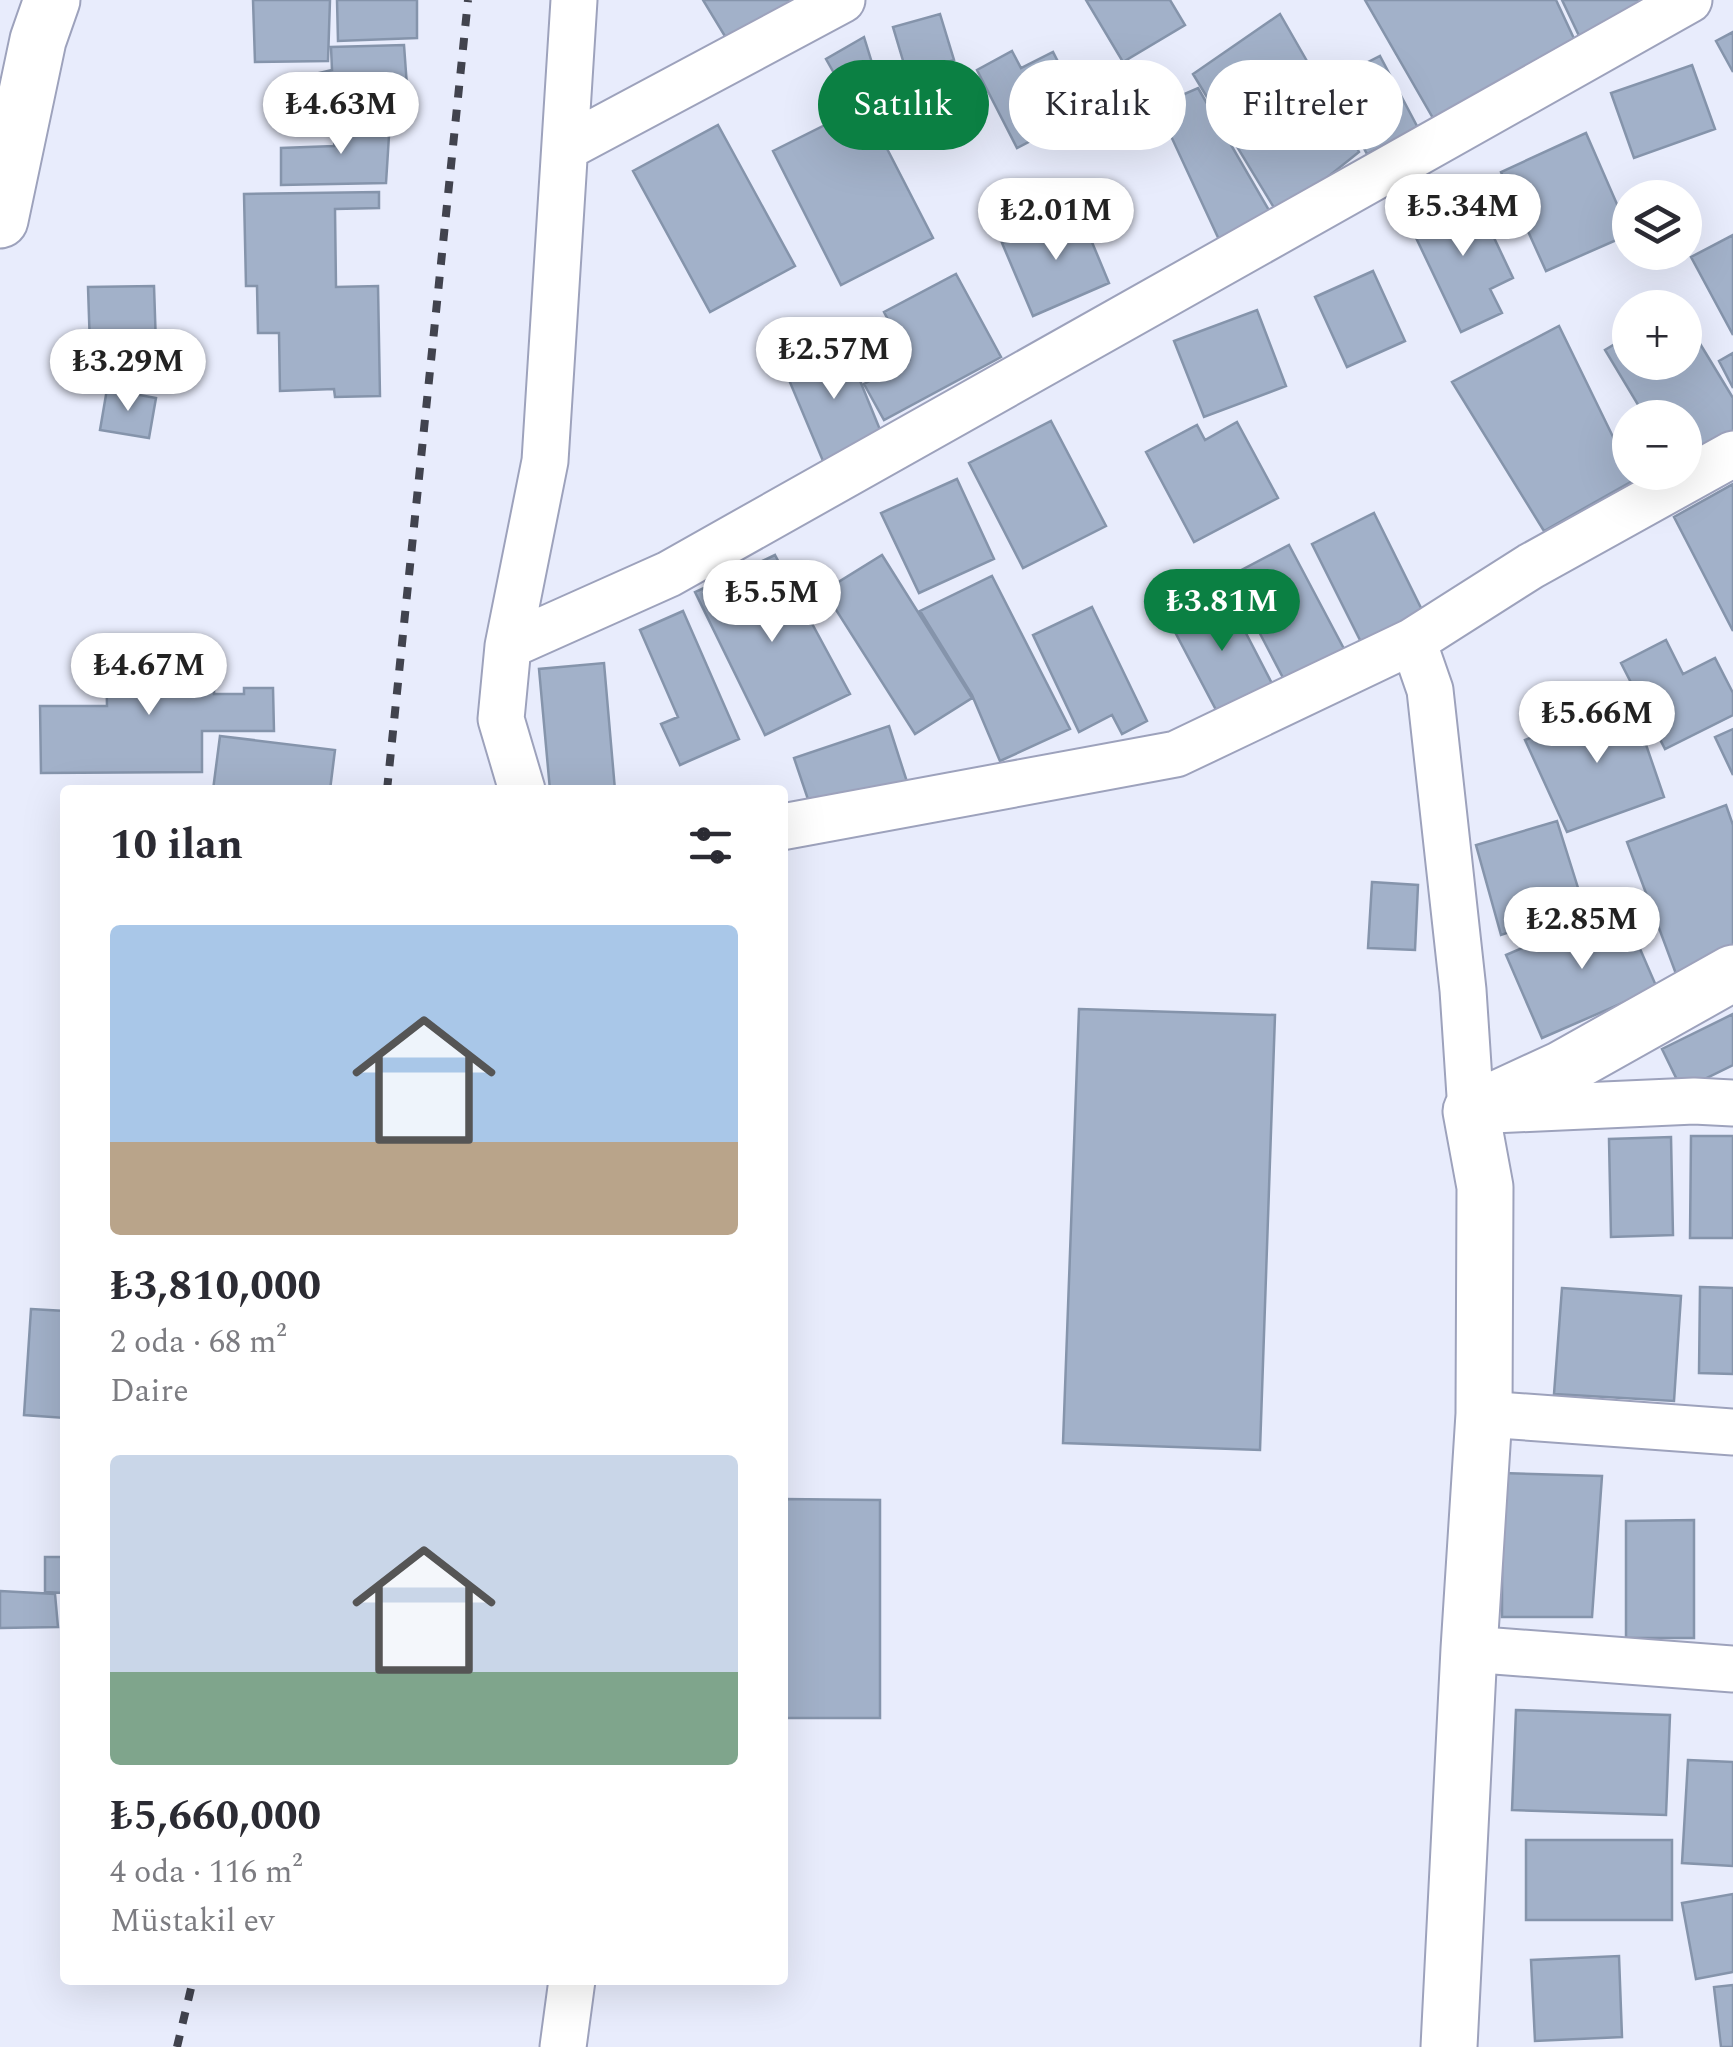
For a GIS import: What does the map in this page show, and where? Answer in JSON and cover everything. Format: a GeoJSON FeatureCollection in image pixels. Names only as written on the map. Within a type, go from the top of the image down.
{"type":"FeatureCollection","features":[{"type":"Feature","properties":{"kind":"main road"},"geometry":{"type":"LineString","coordinates":[[0,220],[38,40],[52,0]]}},
{"type":"Feature","properties":{"kind":"main road"},"geometry":{"type":"LineString","coordinates":[[1450,2047],[1484,1414],[1485,1187],[1471,1111],[1562,1069],[1733,972]]}},
{"type":"Feature","properties":{"kind":"street"},"geometry":{"type":"LineString","coordinates":[[521,785],[501,719],[508,646],[544,460],[574,0]]}},
{"type":"Feature","properties":{"kind":"street"},"geometry":{"type":"LineString","coordinates":[[565,148],[842,0]]}},
{"type":"Feature","properties":{"kind":"street"},"geometry":{"type":"LineString","coordinates":[[508,646],[669,574],[1689,0]]}},
{"type":"Feature","properties":{"kind":"street"},"geometry":{"type":"LineString","coordinates":[[788,826],[1176,754],[1412,642],[1531,566],[1733,454]]}},
{"type":"Feature","properties":{"kind":"street"},"geometry":{"type":"LineString","coordinates":[[1412,642],[1430,690],[1463,990],[1471,1111],[1694,1101],[1733,1103]]}},
{"type":"Feature","properties":{"kind":"street"},"geometry":{"type":"LineString","coordinates":[[1484,1414],[1733,1432]]}},
{"type":"Feature","properties":{"kind":"street"},"geometry":{"type":"LineString","coordinates":[[1469,1649],[1733,1668]]}},
{"type":"Feature","properties":{"kind":"street"},"geometry":{"type":"LineString","coordinates":[[563,2047],[571,1985]]}},
{"type":"Feature","properties":{"kind":"building"},"geometry":{"type":"Polygon","coordinates":[[[253,0],[330,0],[328,61],[255,62],[253,0]]]}},
{"type":"Feature","properties":{"kind":"building"},"geometry":{"type":"Polygon","coordinates":[[[337,0],[417,0],[417,38],[338,41],[337,0]]]}},
{"type":"Feature","properties":{"kind":"building"},"geometry":{"type":"Polygon","coordinates":[[[703,0],[795,0],[734,51],[703,0]]]}},
{"type":"Feature","properties":{"kind":"building"},"geometry":{"type":"Polygon","coordinates":[[[1086,0],[1170,0],[1185,25],[1122,60],[1086,0]]]}},
{"type":"Feature","properties":{"kind":"building"},"geometry":{"type":"Polygon","coordinates":[[[1365,0],[1556,0],[1577,45],[1437,125],[1365,0]]]}},
{"type":"Feature","properties":{"kind":"building"},"geometry":{"type":"Polygon","coordinates":[[[1562,0],[1645,0],[1581,40],[1562,0]]]}},
{"type":"Feature","properties":{"kind":"building"},"geometry":{"type":"Polygon","coordinates":[[[940,14],[954,60],[903,60],[893,27],[940,14]]]}},
{"type":"Feature","properties":{"kind":"building"},"geometry":{"type":"Polygon","coordinates":[[[1280,14],[1306,60],[1213,60],[1280,14]]]}},
{"type":"Feature","properties":{"kind":"building"},"geometry":{"type":"Polygon","coordinates":[[[1733,32],[1733,72],[1716,41],[1733,32]]]}},
{"type":"Feature","properties":{"kind":"building"},"geometry":{"type":"Polygon","coordinates":[[[864,37],[871,60],[827,60],[864,37]]]}},
{"type":"Feature","properties":{"kind":"building"},"geometry":{"type":"Polygon","coordinates":[[[404,45],[409,114],[319,115],[315,74],[332,70],[331,47],[404,45]]]}},
{"type":"Feature","properties":{"kind":"building"},"geometry":{"type":"Polygon","coordinates":[[[1012,51],[1017,60],[1009,60],[1009,132],[989,93],[989,63],[1012,51]]]}},
{"type":"Feature","properties":{"kind":"building"},"geometry":{"type":"Polygon","coordinates":[[[1053,52],[1057,60],[1037,60],[1053,52]]]}},
{"type":"Feature","properties":{"kind":"building"},"geometry":{"type":"Polygon","coordinates":[[[1206,65],[1206,95],[1193,74],[1206,65]]]}},
{"type":"Feature","properties":{"kind":"building"},"geometry":{"type":"Polygon","coordinates":[[[1692,65],[1715,129],[1634,158],[1611,93],[1692,65]]]}},
{"type":"Feature","properties":{"kind":"building"},"geometry":{"type":"Polygon","coordinates":[[[1198,88],[1206,102],[1206,150],[1234,150],[1274,219],[1222,246],[1177,150],[1186,150],[1186,93],[1198,88]]]}},
{"type":"Feature","properties":{"kind":"building"},"geometry":{"type":"Polygon","coordinates":[[[1403,100],[1418,128],[1403,136],[1403,100]]]}},
{"type":"Feature","properties":{"kind":"building"},"geometry":{"type":"Polygon","coordinates":[[[390,120],[386,183],[281,185],[281,148],[334,146],[336,122],[390,120]]]}},
{"type":"Feature","properties":{"kind":"building"},"geometry":{"type":"Polygon","coordinates":[[[718,125],[795,266],[710,312],[633,171],[718,125]]]}},
{"type":"Feature","properties":{"kind":"building"},"geometry":{"type":"Polygon","coordinates":[[[818,128],[818,150],[888,150],[933,238],[841,285],[773,151],[818,128]]]}},
{"type":"Feature","properties":{"kind":"building"},"geometry":{"type":"Polygon","coordinates":[[[1586,133],[1612,193],[1612,242],[1546,271],[1501,172],[1586,133]]]}},
{"type":"Feature","properties":{"kind":"building"},"geometry":{"type":"Polygon","coordinates":[[[1239,150],[1358,150],[1359,152],[1279,216],[1239,150]]]}},
{"type":"Feature","properties":{"kind":"building"},"geometry":{"type":"Polygon","coordinates":[[[1472,191],[1513,278],[1490,289],[1502,313],[1461,332],[1408,221],[1472,191]]]}},
{"type":"Feature","properties":{"kind":"building"},"geometry":{"type":"Polygon","coordinates":[[[379,192],[379,208],[335,209],[336,287],[378,286],[380,396],[335,397],[334,389],[280,391],[279,333],[258,333],[257,286],[246,286],[244,194],[379,192]]]}},
{"type":"Feature","properties":{"kind":"building"},"geometry":{"type":"Polygon","coordinates":[[[1079,211],[1109,283],[1033,316],[1002,243],[1079,211]]]}},
{"type":"Feature","properties":{"kind":"building"},"geometry":{"type":"Polygon","coordinates":[[[1733,235],[1733,335],[1698,270],[1702,270],[1702,251],[1733,235]]]}},
{"type":"Feature","properties":{"kind":"building"},"geometry":{"type":"Polygon","coordinates":[[[1373,271],[1405,341],[1347,367],[1315,297],[1373,271]]]}},
{"type":"Feature","properties":{"kind":"building"},"geometry":{"type":"Polygon","coordinates":[[[956,274],[1001,357],[884,420],[864,384],[909,360],[884,312],[956,274]]]}},
{"type":"Feature","properties":{"kind":"building"},"geometry":{"type":"Polygon","coordinates":[[[154,286],[157,375],[91,377],[88,287],[154,286]]]}},
{"type":"Feature","properties":{"kind":"building"},"geometry":{"type":"Polygon","coordinates":[[[1257,310],[1286,386],[1204,417],[1174,341],[1257,310]]]}},
{"type":"Feature","properties":{"kind":"building"},"geometry":{"type":"Polygon","coordinates":[[[1559,326],[1612,435],[1612,490],[1616,490],[1544,531],[1452,382],[1559,326]]]}},
{"type":"Feature","properties":{"kind":"building"},"geometry":{"type":"Polygon","coordinates":[[[845,344],[883,437],[823,461],[784,368],[845,344]]]}},
{"type":"Feature","properties":{"kind":"building"},"geometry":{"type":"Polygon","coordinates":[[[1702,347],[1733,398],[1733,448],[1702,464],[1702,400],[1635,400],[1623,380],[1702,380],[1702,347]]]}},
{"type":"Feature","properties":{"kind":"building"},"geometry":{"type":"Polygon","coordinates":[[[1733,353],[1733,388],[1719,361],[1733,353]]]}},
{"type":"Feature","properties":{"kind":"building"},"geometry":{"type":"Polygon","coordinates":[[[107,389],[156,398],[149,438],[100,430],[107,389]]]}},
{"type":"Feature","properties":{"kind":"building"},"geometry":{"type":"Polygon","coordinates":[[[1051,421],[1106,526],[1023,568],[969,463],[1051,421]]]}},
{"type":"Feature","properties":{"kind":"building"},"geometry":{"type":"Polygon","coordinates":[[[1237,422],[1278,498],[1194,542],[1146,452],[1197,425],[1205,440],[1237,422]]]}},
{"type":"Feature","properties":{"kind":"building"},"geometry":{"type":"Polygon","coordinates":[[[957,479],[994,559],[919,593],[881,513],[957,479]]]}},
{"type":"Feature","properties":{"kind":"building"},"geometry":{"type":"Polygon","coordinates":[[[1733,484],[1733,631],[1674,517],[1733,484]]]}},
{"type":"Feature","properties":{"kind":"building"},"geometry":{"type":"Polygon","coordinates":[[[1374,513],[1423,612],[1361,642],[1312,544],[1374,513]]]}},
{"type":"Feature","properties":{"kind":"building"},"geometry":{"type":"Polygon","coordinates":[[[1289,545],[1352,664],[1292,695],[1230,576],[1289,545]]]}},
{"type":"Feature","properties":{"kind":"building"},"geometry":{"type":"Polygon","coordinates":[[[775,555],[850,694],[765,735],[695,592],[775,555]]]}},
{"type":"Feature","properties":{"kind":"building"},"geometry":{"type":"Polygon","coordinates":[[[882,555],[972,698],[915,734],[824,591],[882,555]]]}},
{"type":"Feature","properties":{"kind":"building"},"geometry":{"type":"Polygon","coordinates":[[[992,576],[1070,729],[1000,761],[972,695],[920,611],[992,576]]]}},
{"type":"Feature","properties":{"kind":"building"},"geometry":{"type":"Polygon","coordinates":[[[1220,583],[1279,697],[1224,725],[1164,611],[1220,583]]]}},
{"type":"Feature","properties":{"kind":"building"},"geometry":{"type":"Polygon","coordinates":[[[1092,607],[1147,721],[1122,734],[1112,715],[1079,732],[1033,635],[1092,607]]]}},
{"type":"Feature","properties":{"kind":"building"},"geometry":{"type":"Polygon","coordinates":[[[683,611],[739,739],[680,765],[661,724],[678,717],[640,630],[683,611]]]}},
{"type":"Feature","properties":{"kind":"building"},"geometry":{"type":"Polygon","coordinates":[[[1666,640],[1683,674],[1715,658],[1733,693],[1733,715],[1665,749],[1621,663],[1666,640]]]}},
{"type":"Feature","properties":{"kind":"building"},"geometry":{"type":"Polygon","coordinates":[[[106,654],[214,654],[214,694],[244,694],[244,688],[273,688],[274,731],[202,731],[202,772],[41,773],[40,706],[107,706],[106,654]]]}},
{"type":"Feature","properties":{"kind":"building"},"geometry":{"type":"Polygon","coordinates":[[[604,663],[615,785],[550,785],[539,669],[604,663]]]}},
{"type":"Feature","properties":{"kind":"building"},"geometry":{"type":"Polygon","coordinates":[[[1630,698],[1664,797],[1567,832],[1525,740],[1630,698]]]}},
{"type":"Feature","properties":{"kind":"building"},"geometry":{"type":"Polygon","coordinates":[[[889,726],[909,788],[815,820],[794,758],[889,726]]]}},
{"type":"Feature","properties":{"kind":"building"},"geometry":{"type":"Polygon","coordinates":[[[1733,729],[1733,775],[1715,737],[1733,729]]]}},
{"type":"Feature","properties":{"kind":"building"},"geometry":{"type":"Polygon","coordinates":[[[220,736],[335,750],[331,785],[214,785],[220,736]]]}},
{"type":"Feature","properties":{"kind":"building"},"geometry":{"type":"Polygon","coordinates":[[[1726,805],[1733,825],[1733,962],[1682,990],[1627,842],[1726,805]]]}},
{"type":"Feature","properties":{"kind":"building"},"geometry":{"type":"Polygon","coordinates":[[[1557,821],[1584,907],[1501,935],[1476,845],[1557,821]]]}},
{"type":"Feature","properties":{"kind":"building"},"geometry":{"type":"Polygon","coordinates":[[[1372,882],[1418,885],[1415,950],[1368,948],[1372,882]]]}},
{"type":"Feature","properties":{"kind":"building"},"geometry":{"type":"Polygon","coordinates":[[[1621,905],[1657,988],[1542,1038],[1506,955],[1621,905]]]}},
{"type":"Feature","properties":{"kind":"building"},"geometry":{"type":"Polygon","coordinates":[[[1079,1009],[1275,1015],[1260,1450],[1063,1443],[1079,1009]]]}},
{"type":"Feature","properties":{"kind":"building"},"geometry":{"type":"Polygon","coordinates":[[[1733,1014],[1733,1065],[1682,1090],[1662,1049],[1733,1014]]]}},
{"type":"Feature","properties":{"kind":"building"},"geometry":{"type":"Polygon","coordinates":[[[1691,1136],[1733,1136],[1733,1238],[1690,1238],[1691,1136]]]}},
{"type":"Feature","properties":{"kind":"building"},"geometry":{"type":"Polygon","coordinates":[[[1671,1137],[1673,1235],[1611,1237],[1609,1139],[1671,1137]]]}},
{"type":"Feature","properties":{"kind":"building"},"geometry":{"type":"Polygon","coordinates":[[[1700,1287],[1733,1288],[1733,1374],[1699,1373],[1700,1287]]]}},
{"type":"Feature","properties":{"kind":"building"},"geometry":{"type":"Polygon","coordinates":[[[1562,1288],[1681,1296],[1674,1401],[1554,1394],[1562,1288]]]}},
{"type":"Feature","properties":{"kind":"building"},"geometry":{"type":"Polygon","coordinates":[[[31,1309],[60,1311],[60,1418],[24,1415],[31,1309]]]}},
{"type":"Feature","properties":{"kind":"building"},"geometry":{"type":"Polygon","coordinates":[[[1502,1473],[1602,1476],[1592,1617],[1502,1617],[1502,1473]]]}},
{"type":"Feature","properties":{"kind":"building"},"geometry":{"type":"Polygon","coordinates":[[[788,1499],[880,1500],[880,1718],[788,1718],[788,1499]]]}},
{"type":"Feature","properties":{"kind":"building"},"geometry":{"type":"Polygon","coordinates":[[[1694,1520],[1694,1638],[1626,1638],[1626,1521],[1694,1520]]]}},
{"type":"Feature","properties":{"kind":"building"},"geometry":{"type":"Polygon","coordinates":[[[45,1557],[60,1557],[60,1593],[45,1592],[45,1557]]]}},
{"type":"Feature","properties":{"kind":"building"},"geometry":{"type":"Polygon","coordinates":[[[0,1591],[55,1594],[58,1627],[0,1628],[0,1591]]]}},
{"type":"Feature","properties":{"kind":"building"},"geometry":{"type":"Polygon","coordinates":[[[1516,1710],[1670,1715],[1666,1815],[1512,1810],[1516,1710]]]}},
{"type":"Feature","properties":{"kind":"building"},"geometry":{"type":"Polygon","coordinates":[[[1688,1760],[1733,1762],[1733,1866],[1682,1863],[1688,1760]]]}},
{"type":"Feature","properties":{"kind":"building"},"geometry":{"type":"Polygon","coordinates":[[[1526,1840],[1672,1840],[1672,1920],[1526,1920],[1526,1840]]]}},
{"type":"Feature","properties":{"kind":"building"},"geometry":{"type":"Polygon","coordinates":[[[1733,1894],[1733,1972],[1696,1979],[1682,1903],[1733,1894]]]}},
{"type":"Feature","properties":{"kind":"building"},"geometry":{"type":"Polygon","coordinates":[[[1619,1956],[1622,2037],[1535,2041],[1531,1960],[1619,1956]]]}},
{"type":"Feature","properties":{"kind":"building"},"geometry":{"type":"Polygon","coordinates":[[[1733,1985],[1733,2047],[1721,2047],[1714,1987],[1733,1985]]]}},
{"type":"Feature","properties":{"kind":"railway"},"geometry":{"type":"LineString","coordinates":[[388,785],[468,0]]}},
{"type":"Feature","properties":{"kind":"railway"},"geometry":{"type":"LineString","coordinates":[[177,2047],[192,1985]]}}]}
